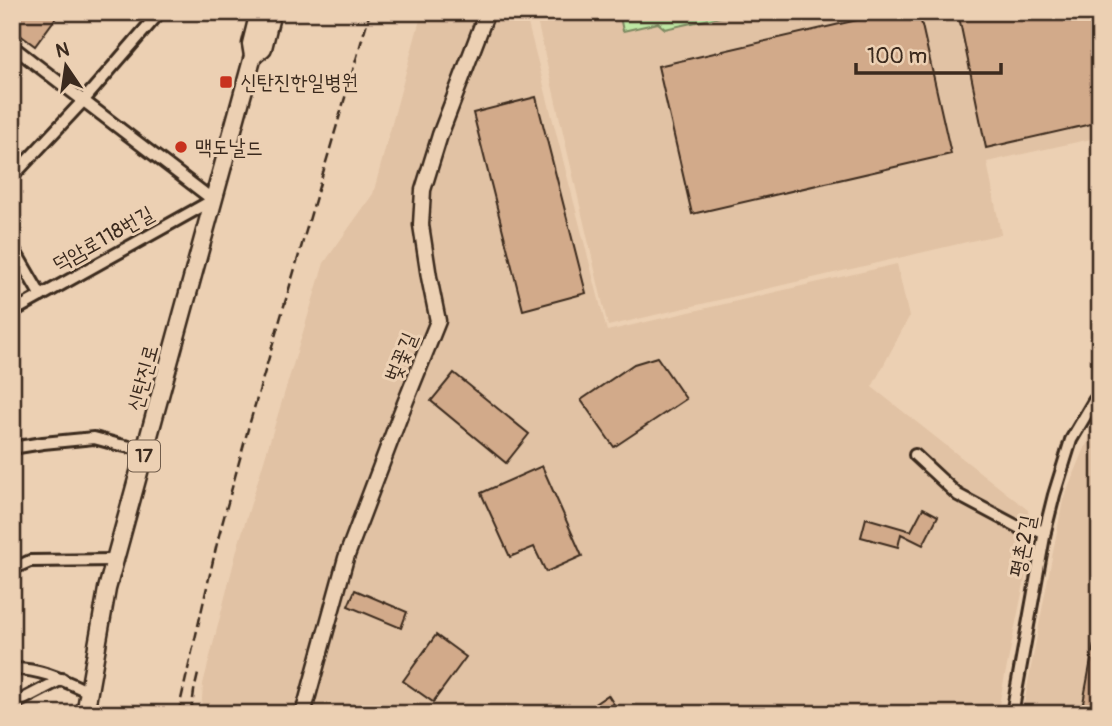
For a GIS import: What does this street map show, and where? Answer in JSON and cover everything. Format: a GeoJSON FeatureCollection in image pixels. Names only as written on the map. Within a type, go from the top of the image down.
{"type":"FeatureCollection","features":[{"type":"Feature","properties":{"kind":"main road","name":"신탄진로"},"geometry":{"type":"LineString","coordinates":[[85,714],[107,589],[253,56],[251,44],[259,12]]}},
{"type":"Feature","properties":{"kind":"main road","name":"신탄진로"},"geometry":{"type":"LineString","coordinates":[[253,56],[263,48],[272,12]]}},
{"type":"Feature","properties":{"kind":"street"},"geometry":{"type":"LineString","coordinates":[[12,177],[83,101],[160,12]]}},
{"type":"Feature","properties":{"kind":"street","name":"벚꽃길"},"geometry":{"type":"LineString","coordinates":[[303,714],[346,558],[438,321],[421,225],[423,190],[440,135],[487,12]]}},
{"type":"Feature","properties":{"kind":"street"},"geometry":{"type":"LineString","coordinates":[[12,46],[213,200]]}},
{"type":"Feature","properties":{"kind":"street","name":"덕암로118번길"},"geometry":{"type":"LineString","coordinates":[[12,312],[213,200]]}},
{"type":"Feature","properties":{"kind":"street"},"geometry":{"type":"LineString","coordinates":[[12,246],[41,296]]}},
{"type":"Feature","properties":{"kind":"street","name":"평촌2길"},"geometry":{"type":"LineString","coordinates":[[1012,714],[1054,495],[1071,440],[1094,401],[1100,396]]}},
{"type":"Feature","properties":{"kind":"street"},"geometry":{"type":"LineString","coordinates":[[12,448],[94,438],[145,450]]}},
{"type":"Feature","properties":{"kind":"street"},"geometry":{"type":"LineString","coordinates":[[915,455],[958,495],[1020,528],[1045,531]]}},
{"type":"Feature","properties":{"kind":"street"},"geometry":{"type":"LineString","coordinates":[[12,569],[30,561],[115,560]]}},
{"type":"Feature","properties":{"kind":"street"},"geometry":{"type":"LineString","coordinates":[[12,669],[36,671],[62,679],[89,692]]}},
{"type":"Feature","properties":{"kind":"street"},"geometry":{"type":"LineString","coordinates":[[12,705],[62,679]]}},
{"type":"Feature","properties":{"kind":"shaded area"},"geometry":{"type":"Polygon","coordinates":[[[422,12],[525,12],[607,331],[897,264],[909,317],[872,387],[1028,510],[1032,545],[997,714],[201,714],[203,684],[238,546],[324,263],[373,194],[422,12]]]}},
{"type":"Feature","properties":{"kind":"shaded area"},"geometry":{"type":"Polygon","coordinates":[[[535,12],[1100,12],[1100,137],[987,162],[1001,234],[608,326],[535,12]]]}},
{"type":"Feature","properties":{"kind":"shaded area"},"geometry":{"type":"Polygon","coordinates":[[[1100,418],[1100,714],[1022,714],[1063,500],[1100,418]]]}},
{"type":"Feature","properties":{"kind":"green space"},"geometry":{"type":"Polygon","coordinates":[[[619,12],[742,12],[665,29],[658,23],[623,31],[619,12]]]}},
{"type":"Feature","properties":{"kind":"building"},"geometry":{"type":"Polygon","coordinates":[[[12,12],[60,12],[35,46],[12,29],[12,12]]]}},
{"type":"Feature","properties":{"kind":"building"},"geometry":{"type":"Polygon","coordinates":[[[892,12],[919,12],[951,154],[692,214],[658,66],[892,12]]]}},
{"type":"Feature","properties":{"kind":"building"},"geometry":{"type":"Polygon","coordinates":[[[958,12],[1100,12],[1100,122],[986,148],[958,12]]]}},
{"type":"Feature","properties":{"kind":"building"},"geometry":{"type":"Polygon","coordinates":[[[536,97],[586,293],[523,310],[473,113],[536,97]]]}},
{"type":"Feature","properties":{"kind":"building"},"geometry":{"type":"Polygon","coordinates":[[[657,357],[686,399],[614,447],[581,400],[634,364],[657,357]]]}},
{"type":"Feature","properties":{"kind":"building"},"geometry":{"type":"Polygon","coordinates":[[[454,373],[529,434],[506,463],[431,401],[454,373]]]}},
{"type":"Feature","properties":{"kind":"building"},"geometry":{"type":"Polygon","coordinates":[[[542,466],[582,556],[546,572],[534,547],[510,557],[481,493],[542,466]]]}},
{"type":"Feature","properties":{"kind":"building"},"geometry":{"type":"Polygon","coordinates":[[[923,508],[938,516],[923,545],[901,534],[898,547],[861,537],[866,518],[911,531],[923,508]]]}},
{"type":"Feature","properties":{"kind":"building"},"geometry":{"type":"Polygon","coordinates":[[[355,590],[407,612],[401,628],[348,606],[355,590]]]}},
{"type":"Feature","properties":{"kind":"building"},"geometry":{"type":"Polygon","coordinates":[[[1096,633],[1100,633],[1100,714],[1081,714],[1096,633]]]}},
{"type":"Feature","properties":{"kind":"building"},"geometry":{"type":"Polygon","coordinates":[[[436,635],[466,657],[433,702],[403,681],[436,635]]]}},
{"type":"Feature","properties":{"kind":"building"},"geometry":{"type":"Polygon","coordinates":[[[608,695],[620,714],[580,714],[608,695]]]}},
{"type":"Feature","properties":{"kind":"railway"},"geometry":{"type":"LineString","coordinates":[[180,714],[180,704],[218,539],[370,12]]}},
{"type":"Feature","properties":{"kind":"railway"},"geometry":{"type":"LineString","coordinates":[[191,714],[198,674]]}},
{"type":"Feature","properties":{"kind":"place","name":"신탄진한일병원"},"geometry":{"type":"Point","coordinates":[226,82]}},
{"type":"Feature","properties":{"kind":"place","name":"맥도날드"},"geometry":{"type":"Point","coordinates":[181,147]}}]}
